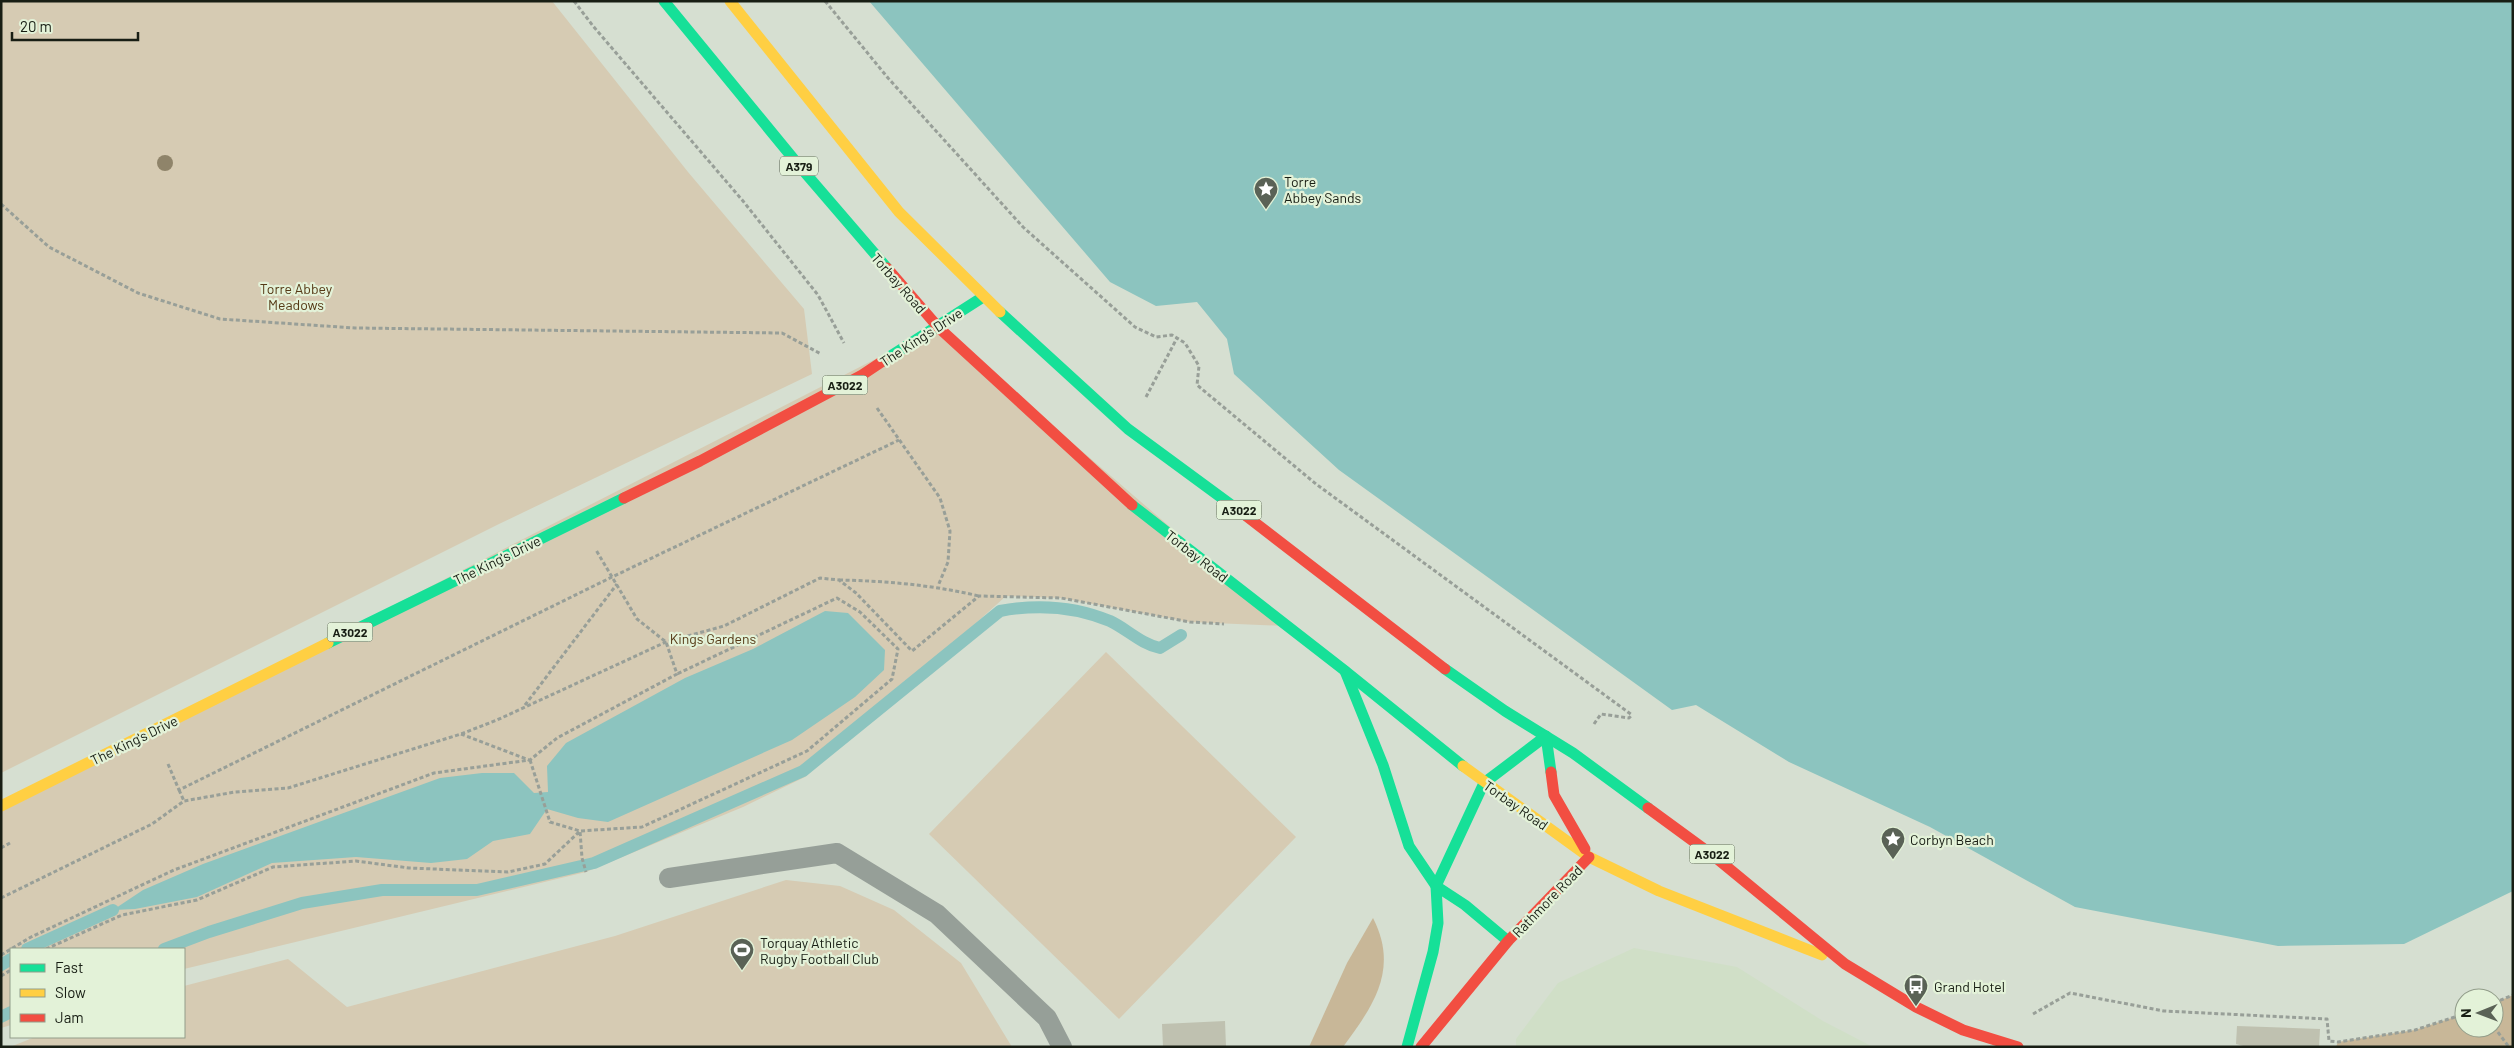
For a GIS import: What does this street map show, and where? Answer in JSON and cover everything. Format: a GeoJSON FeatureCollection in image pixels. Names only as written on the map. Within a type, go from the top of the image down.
{"type":"FeatureCollection","features":[{"type":"Feature","properties":{"kind":"main road","name":"Torbay Road"},"geometry":{"type":"LineString","coordinates":[[664,1],[801,168],[938,328],[1135,508],[1344,670],[1484,783],[1589,857],[1660,891],[1845,964]]}},
{"type":"Feature","properties":{"kind":"main road","name":"Torbay Road"},"geometry":{"type":"LineString","coordinates":[[730,1],[899,212],[983,297],[1128,429],[1280,541],[1423,653],[1505,711],[1573,753],[1715,857],[1845,964],[1916,1007],[1963,1030],[2018,1047]]}},
{"type":"Feature","properties":{"kind":"main road","name":"The King's Drive"},"geometry":{"type":"LineString","coordinates":[[1,806],[374,620],[700,461],[862,376],[983,297]]}},
{"type":"Feature","properties":{"kind":"main road","name":"A3022"},"geometry":{"type":"LineString","coordinates":[[1344,670],[1383,765],[1409,846],[1436,886],[1465,905],[1508,941]]}},
{"type":"Feature","properties":{"kind":"main road"},"geometry":{"type":"LineString","coordinates":[[1407,1047],[1434,952],[1438,923],[1436,886],[1484,783],[1546,736]]}},
{"type":"Feature","properties":{"kind":"main road","name":"Rathmore Road"},"geometry":{"type":"LineString","coordinates":[[1421,1047],[1508,941],[1589,857],[1554,795],[1546,736]]}},
{"type":"Feature","properties":{"kind":"lane"},"geometry":{"type":"LineString","coordinates":[[669,878],[837,853],[936,914],[1047,1018],[1062,1047]]}},
{"type":"Feature","properties":{"kind":"path"},"geometry":{"type":"LineString","coordinates":[[574,1],[593,26],[743,201],[818,295],[862,376]]}},
{"type":"Feature","properties":{"kind":"path"},"geometry":{"type":"LineString","coordinates":[[825,1],[888,78],[1023,227],[1135,327],[1156,337],[1172,335],[1185,343],[1199,366],[1196,385],[1205,393],[1316,484],[1632,715]]}},
{"type":"Feature","properties":{"kind":"path"},"geometry":{"type":"LineString","coordinates":[[1,204],[49,247],[138,294],[220,319],[355,328],[782,333],[862,376]]}},
{"type":"Feature","properties":{"kind":"path"},"geometry":{"type":"LineString","coordinates":[[1128,429],[1177,338]]}},
{"type":"Feature","properties":{"kind":"path"},"geometry":{"type":"LineString","coordinates":[[871,400],[940,498],[950,531],[948,562],[938,586]]}},
{"type":"Feature","properties":{"kind":"path"},"geometry":{"type":"LineString","coordinates":[[179,790],[612,577],[899,440]]}},
{"type":"Feature","properties":{"kind":"path"},"geometry":{"type":"LineString","coordinates":[[595,548],[637,619],[666,642],[677,674]]}},
{"type":"Feature","properties":{"kind":"path"},"geometry":{"type":"LineString","coordinates":[[1,898],[152,824],[184,801],[235,792],[288,788],[461,734],[666,642],[724,626],[820,578],[890,581],[938,586],[980,596],[1061,598],[1190,622],[1228,624]]}},
{"type":"Feature","properties":{"kind":"path"},"geometry":{"type":"LineString","coordinates":[[839,580],[856,593],[912,651],[980,596]]}},
{"type":"Feature","properties":{"kind":"path"},"geometry":{"type":"LineString","coordinates":[[524,707],[616,584]]}},
{"type":"Feature","properties":{"kind":"path"},"geometry":{"type":"LineString","coordinates":[[12,948],[32,936],[174,870],[434,773],[530,760],[557,738],[677,674],[837,598],[860,612],[898,650],[892,679],[807,751],[642,827],[580,831],[550,822],[530,760]]}},
{"type":"Feature","properties":{"kind":"path"},"geometry":{"type":"LineString","coordinates":[[461,734],[530,760]]}},
{"type":"Feature","properties":{"kind":"path"},"geometry":{"type":"LineString","coordinates":[[167,762],[184,801]]}},
{"type":"Feature","properties":{"kind":"path"},"geometry":{"type":"LineString","coordinates":[[580,831],[582,858],[586,871]]}},
{"type":"Feature","properties":{"kind":"path"},"geometry":{"type":"LineString","coordinates":[[48,948],[122,915],[197,900],[273,867],[356,861],[409,868],[508,872],[546,864],[580,831]]}},
{"type":"Feature","properties":{"kind":"path"},"geometry":{"type":"LineString","coordinates":[[1992,1039],[2070,992],[2164,1011],[2327,1020],[2329,1041],[2338,1042],[2415,1030],[2454,1017]]}},
{"type":"Feature","properties":{"kind":"shaded area"},"geometry":{"type":"Polygon","coordinates":[[[1373,918],[1384,954],[1383,970],[1373,1001],[1343,1047],[1309,1047],[1347,963],[1373,918]]]}},
{"type":"Feature","properties":{"kind":"shaded area"},"geometry":{"type":"Polygon","coordinates":[[[1634,948],[1737,967],[1823,1021],[1873,1047],[1516,1047],[1516,1039],[1558,983],[1634,948]]]}},
{"type":"Feature","properties":{"kind":"shaded area"},"geometry":{"type":"Polygon","coordinates":[[[2513,995],[2513,1047],[2336,1047],[2338,1042],[2415,1030],[2454,1017],[2454,1038],[2504,1038],[2504,999],[2513,995]]]}},
{"type":"Feature","properties":{"kind":"green space","name":"Torre Abbey Meadows"},"geometry":{"type":"Polygon","coordinates":[[[1,1],[552,1],[688,172],[804,309],[812,374],[499,524],[1,773],[1,1]]]}},
{"type":"Feature","properties":{"kind":"green space","name":"Kings Gardens"},"geometry":{"type":"Polygon","coordinates":[[[938,327],[1285,626],[1190,622],[1061,598],[1006,596],[805,777],[743,807],[586,872],[185,969],[185,948],[10,948],[10,1025],[1,1028],[1,806],[938,327]]]}},
{"type":"Feature","properties":{"kind":"green space"},"geometry":{"type":"Polygon","coordinates":[[[1106,652],[1296,837],[1119,1019],[929,834],[1106,652]]]}},
{"type":"Feature","properties":{"kind":"green space"},"geometry":{"type":"Polygon","coordinates":[[[786,880],[840,886],[894,910],[961,963],[1012,1047],[10,1047],[32,1038],[185,1038],[185,986],[288,959],[347,1007],[615,936],[786,880]]]}},
{"type":"Feature","properties":{"kind":"water"},"geometry":{"type":"Polygon","coordinates":[[[869,1],[2513,1],[2513,891],[2404,944],[2278,946],[2075,907],[1930,827],[1789,762],[1696,705],[1672,710],[1339,470],[1234,374],[1227,339],[1197,302],[1156,306],[1110,282],[869,1]]]}},
{"type":"Feature","properties":{"kind":"water"},"geometry":{"type":"Polygon","coordinates":[[[825,611],[848,613],[885,650],[884,670],[855,697],[792,740],[608,822],[578,818],[547,809],[530,834],[493,841],[467,859],[431,863],[356,857],[272,863],[197,897],[135,909],[113,910],[143,890],[203,864],[440,778],[482,773],[514,773],[534,793],[548,792],[547,766],[566,743],[685,678],[753,649],[825,611]]]}},
{"type":"Feature","properties":{"kind":"building"},"geometry":{"type":"Polygon","coordinates":[[[1225,1021],[1226,1047],[1163,1047],[1162,1024],[1225,1021]]]}},
{"type":"Feature","properties":{"kind":"building"},"geometry":{"type":"Polygon","coordinates":[[[2237,1026],[2320,1029],[2319,1047],[2247,1047],[2236,1044],[2237,1026]]]}},
{"type":"Feature","properties":{"kind":"waterway"},"geometry":{"type":"LineString","coordinates":[[167,948],[209,932],[302,903],[382,890],[477,890],[594,863],[803,771],[1000,611],[1042,607],[1083,612],[1110,621],[1140,640],[1160,648],[1181,635]]}},
{"type":"Feature","properties":{"kind":"waterway"},"geometry":{"type":"LineString","coordinates":[[29,948],[113,910]]}},
{"type":"Feature","properties":{"kind":"waterway"},"geometry":{"type":"LineString","coordinates":[[1,965],[10,960]]}},
{"type":"Feature","properties":{"kind":"waterway"},"geometry":{"type":"LineString","coordinates":[[1,1017],[10,1012]]}},
{"type":"Feature","properties":{"kind":"traffic: fast"},"geometry":{"type":"LineString","coordinates":[[664,1],[801,168],[887,268]]}},
{"type":"Feature","properties":{"kind":"traffic: fast"},"geometry":{"type":"LineString","coordinates":[[883,361],[983,297]]}},
{"type":"Feature","properties":{"kind":"traffic: fast"},"geometry":{"type":"LineString","coordinates":[[1000,312],[1128,429],[1245,515]]}},
{"type":"Feature","properties":{"kind":"traffic: fast"},"geometry":{"type":"LineString","coordinates":[[328,643],[624,498]]}},
{"type":"Feature","properties":{"kind":"traffic: fast"},"geometry":{"type":"LineString","coordinates":[[1132,505],[1344,670],[1463,766]]}},
{"type":"Feature","properties":{"kind":"traffic: fast"},"geometry":{"type":"LineString","coordinates":[[1445,669],[1505,711],[1573,753],[1648,808]]}},
{"type":"Feature","properties":{"kind":"traffic: fast"},"geometry":{"type":"LineString","coordinates":[[1345,671],[1383,765],[1409,846],[1436,886],[1465,905],[1508,941]]}},
{"type":"Feature","properties":{"kind":"traffic: fast"},"geometry":{"type":"LineString","coordinates":[[1407,1047],[1433,952],[1438,923],[1436,886],[1484,783],[1546,736],[1551,772]]}},
{"type":"Feature","properties":{"kind":"traffic: slow"},"geometry":{"type":"LineString","coordinates":[[730,1],[899,212],[1000,312]]}},
{"type":"Feature","properties":{"kind":"traffic: slow"},"geometry":{"type":"LineString","coordinates":[[1,806],[328,643]]}},
{"type":"Feature","properties":{"kind":"traffic: slow"},"geometry":{"type":"LineString","coordinates":[[1463,766],[1589,857],[1659,891],[1822,955]]}},
{"type":"Feature","properties":{"kind":"traffic: jam"},"geometry":{"type":"LineString","coordinates":[[887,268],[938,327],[1132,505]]}},
{"type":"Feature","properties":{"kind":"traffic: jam"},"geometry":{"type":"LineString","coordinates":[[624,498],[700,461],[862,375],[883,361]]}},
{"type":"Feature","properties":{"kind":"traffic: jam"},"geometry":{"type":"LineString","coordinates":[[1245,515],[1445,669]]}},
{"type":"Feature","properties":{"kind":"traffic: jam"},"geometry":{"type":"LineString","coordinates":[[1551,772],[1554,795],[1585,849]]}},
{"type":"Feature","properties":{"kind":"traffic: jam"},"geometry":{"type":"LineString","coordinates":[[1648,808],[1715,857],[1845,964],[1916,1007],[1963,1030],[2018,1047]]}},
{"type":"Feature","properties":{"kind":"traffic: jam"},"geometry":{"type":"LineString","coordinates":[[1421,1047],[1508,941],[1589,857]]}},
{"type":"Feature","properties":{"kind":"place","name":"Torre Abbey Sands"},"geometry":{"type":"Point","coordinates":[1266,210]}},
{"type":"Feature","properties":{"kind":"place","name":"Corbyn Beach"},"geometry":{"type":"Point","coordinates":[1893,860]}},
{"type":"Feature","properties":{"kind":"place","name":"Torquay Athletic Rugby Football Club"},"geometry":{"type":"Point","coordinates":[742,971]}},
{"type":"Feature","properties":{"kind":"place","name":"Grand Hotel"},"geometry":{"type":"Point","coordinates":[1916,1007]}}]}
